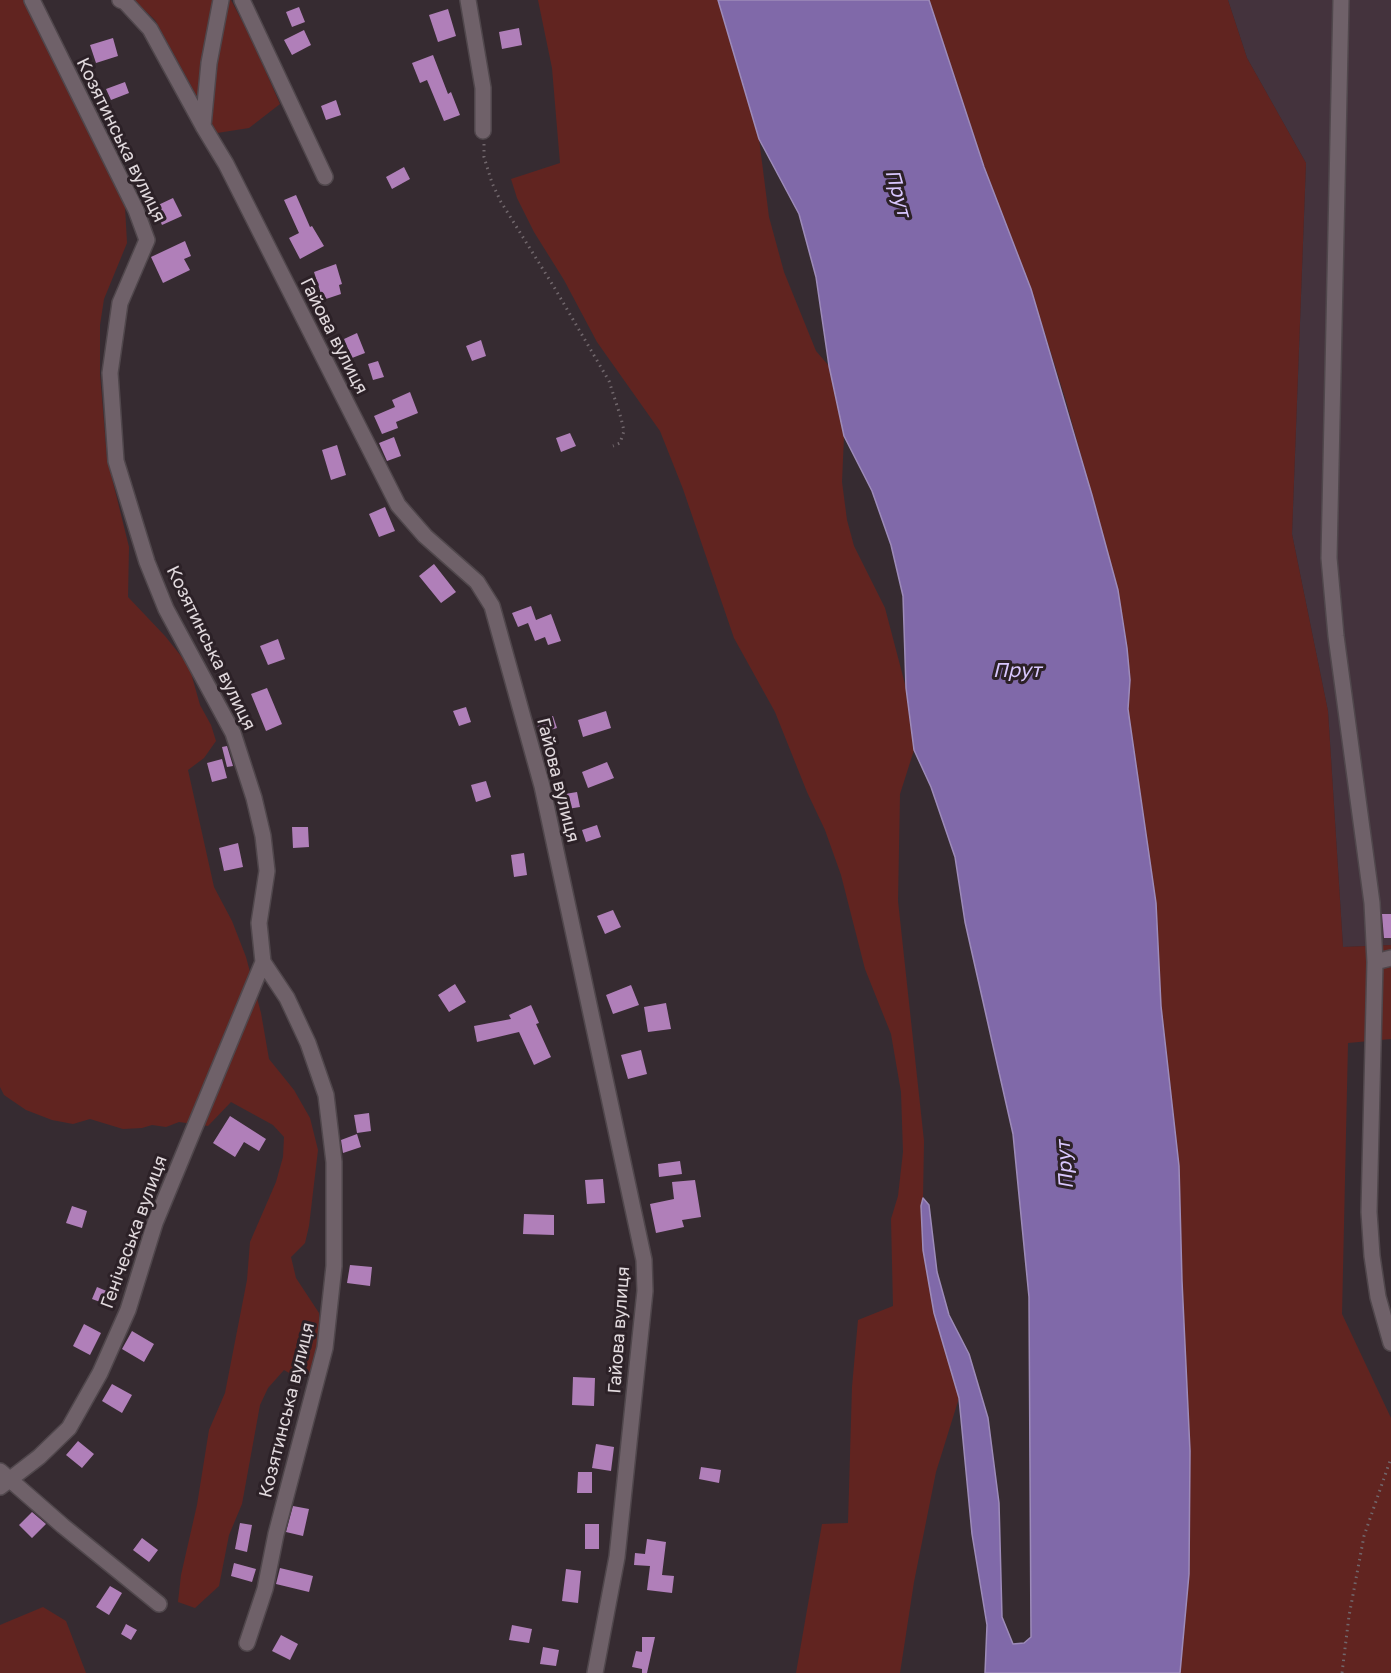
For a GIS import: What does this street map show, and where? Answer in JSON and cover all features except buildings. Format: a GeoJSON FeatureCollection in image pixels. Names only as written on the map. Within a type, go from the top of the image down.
{"type":"FeatureCollection","features":[{"type":"Feature","properties":{"kind":"street","name":"Козятинська вулиця"},"geometry":{"type":"LineString","coordinates":[[32,0],[136,210],[147,240],[120,303],[110,373],[116,461],[147,562],[163,600],[233,733],[254,798],[263,836],[267,871],[259,923],[263,962],[296,1016],[326,1095],[334,1162],[334,1266],[325,1348],[276,1534],[265,1588],[247,1643]]}},
{"type":"Feature","properties":{"kind":"street","name":"Гайова вулиця"},"geometry":{"type":"LineString","coordinates":[[120,0],[125,2],[150,28],[226,164],[398,505],[425,536],[477,582],[492,606],[542,786],[644,1260],[645,1292],[617,1557],[595,1673]]}},
{"type":"Feature","properties":{"kind":"street"},"geometry":{"type":"LineString","coordinates":[[203,126],[209,63],[221,0]]}},
{"type":"Feature","properties":{"kind":"street"},"geometry":{"type":"LineString","coordinates":[[242,0],[325,177]]}},
{"type":"Feature","properties":{"kind":"street"},"geometry":{"type":"LineString","coordinates":[[468,0],[483,88],[483,130]]}},
{"type":"Feature","properties":{"kind":"street"},"geometry":{"type":"LineString","coordinates":[[1341,0],[1329,558],[1335,628],[1372,903],[1375,962],[1369,1212],[1378,1297],[1391,1342]]}},
{"type":"Feature","properties":{"kind":"street"},"geometry":{"type":"LineString","coordinates":[[1375,962],[1391,958]]}},
{"type":"Feature","properties":{"kind":"street","name":"Генічеська вулиця"},"geometry":{"type":"LineString","coordinates":[[3,1479],[39,1457],[69,1428],[100,1373],[128,1310],[155,1223],[263,962]]}},
{"type":"Feature","properties":{"kind":"street"},"geometry":{"type":"LineString","coordinates":[[3,1479],[159,1604]]}},
{"type":"Feature","properties":{"kind":"path"},"geometry":{"type":"LineString","coordinates":[[483,130],[484,157],[501,202],[609,381],[624,431],[620,443],[613,446]]}},
{"type":"Feature","properties":{"kind":"path"},"geometry":{"type":"LineString","coordinates":[[1342,1673],[1349,1616],[1364,1536],[1391,1458]]}},
{"type":"Feature","properties":{"kind":"shaded area"},"geometry":{"type":"Polygon","coordinates":[[[0,0],[24,0],[125,207],[127,243],[104,299],[100,325],[100,374],[107,458],[129,547],[128,597],[165,636],[189,666],[200,705],[211,725],[216,741],[204,758],[188,770],[214,887],[232,921],[246,957],[261,1013],[269,1059],[294,1090],[310,1118],[318,1150],[305,1243],[291,1257],[296,1278],[319,1313],[320,1344],[315,1371],[298,1378],[284,1370],[268,1388],[260,1405],[242,1504],[229,1535],[219,1586],[195,1608],[178,1602],[181,1575],[197,1505],[209,1430],[225,1393],[247,1280],[250,1242],[276,1182],[283,1157],[284,1137],[273,1125],[231,1102],[208,1126],[179,1122],[166,1127],[152,1125],[123,1129],[90,1119],[73,1124],[52,1120],[26,1110],[4,1095],[0,1087],[0,0]]]}},
{"type":"Feature","properties":{"kind":"shaded area"},"geometry":{"type":"Polygon","coordinates":[[[134,0],[231,0],[251,38],[280,104],[249,128],[217,133],[155,20],[134,0]]]}},
{"type":"Feature","properties":{"kind":"shaded area"},"geometry":{"type":"Polygon","coordinates":[[[538,0],[718,0],[759,139],[769,217],[784,272],[816,351],[829,366],[844,436],[842,482],[847,520],[854,546],[885,608],[906,688],[914,750],[900,794],[898,901],[924,1141],[921,1206],[923,1250],[934,1313],[959,1398],[936,1472],[914,1582],[900,1673],[796,1673],[822,1524],[848,1523],[852,1387],[858,1320],[893,1306],[891,1219],[898,1196],[903,1152],[901,1092],[891,1034],[865,969],[841,875],[825,830],[775,712],[734,638],[683,489],[660,431],[597,342],[517,198],[511,179],[560,163],[552,68],[538,0]]]}},
{"type":"Feature","properties":{"kind":"shaded area"},"geometry":{"type":"Polygon","coordinates":[[[929,0],[1228,0],[1247,58],[1306,163],[1292,534],[1328,711],[1343,947],[1391,945],[1391,1039],[1348,1043],[1342,1314],[1391,1418],[1391,1673],[1180,1673],[1189,1574],[1179,1166],[1161,1006],[1156,903],[1128,709],[1130,680],[1118,590],[1066,401],[1031,289],[984,167],[929,0]]]}},
{"type":"Feature","properties":{"kind":"shaded area"},"geometry":{"type":"Polygon","coordinates":[[[1228,0],[1391,0],[1391,945],[1343,947],[1328,711],[1292,534],[1306,163],[1247,58],[1228,0]]]}},
{"type":"Feature","properties":{"kind":"shaded area"},"geometry":{"type":"Polygon","coordinates":[[[43,1607],[66,1621],[86,1673],[0,1673],[0,1625],[43,1607]]]}},
{"type":"Feature","properties":{"kind":"water","name":"Прут"},"geometry":{"type":"Polygon","coordinates":[[[718,0],[929,0],[984,167],[1031,289],[1092,495],[1118,590],[1127,648],[1130,680],[1128,709],[1156,903],[1161,1006],[1179,1166],[1190,1451],[1189,1574],[1180,1673],[985,1673],[987,1625],[972,1534],[959,1398],[934,1313],[923,1250],[921,1206],[923,1198],[929,1205],[937,1272],[949,1315],[969,1354],[988,1418],[999,1503],[1002,1617],[1013,1644],[1024,1643],[1031,1637],[1029,1297],[1013,1134],[965,922],[955,857],[931,787],[914,750],[906,688],[903,596],[891,545],[872,491],[844,436],[829,366],[816,277],[799,214],[759,139],[718,0]]]}}]}
